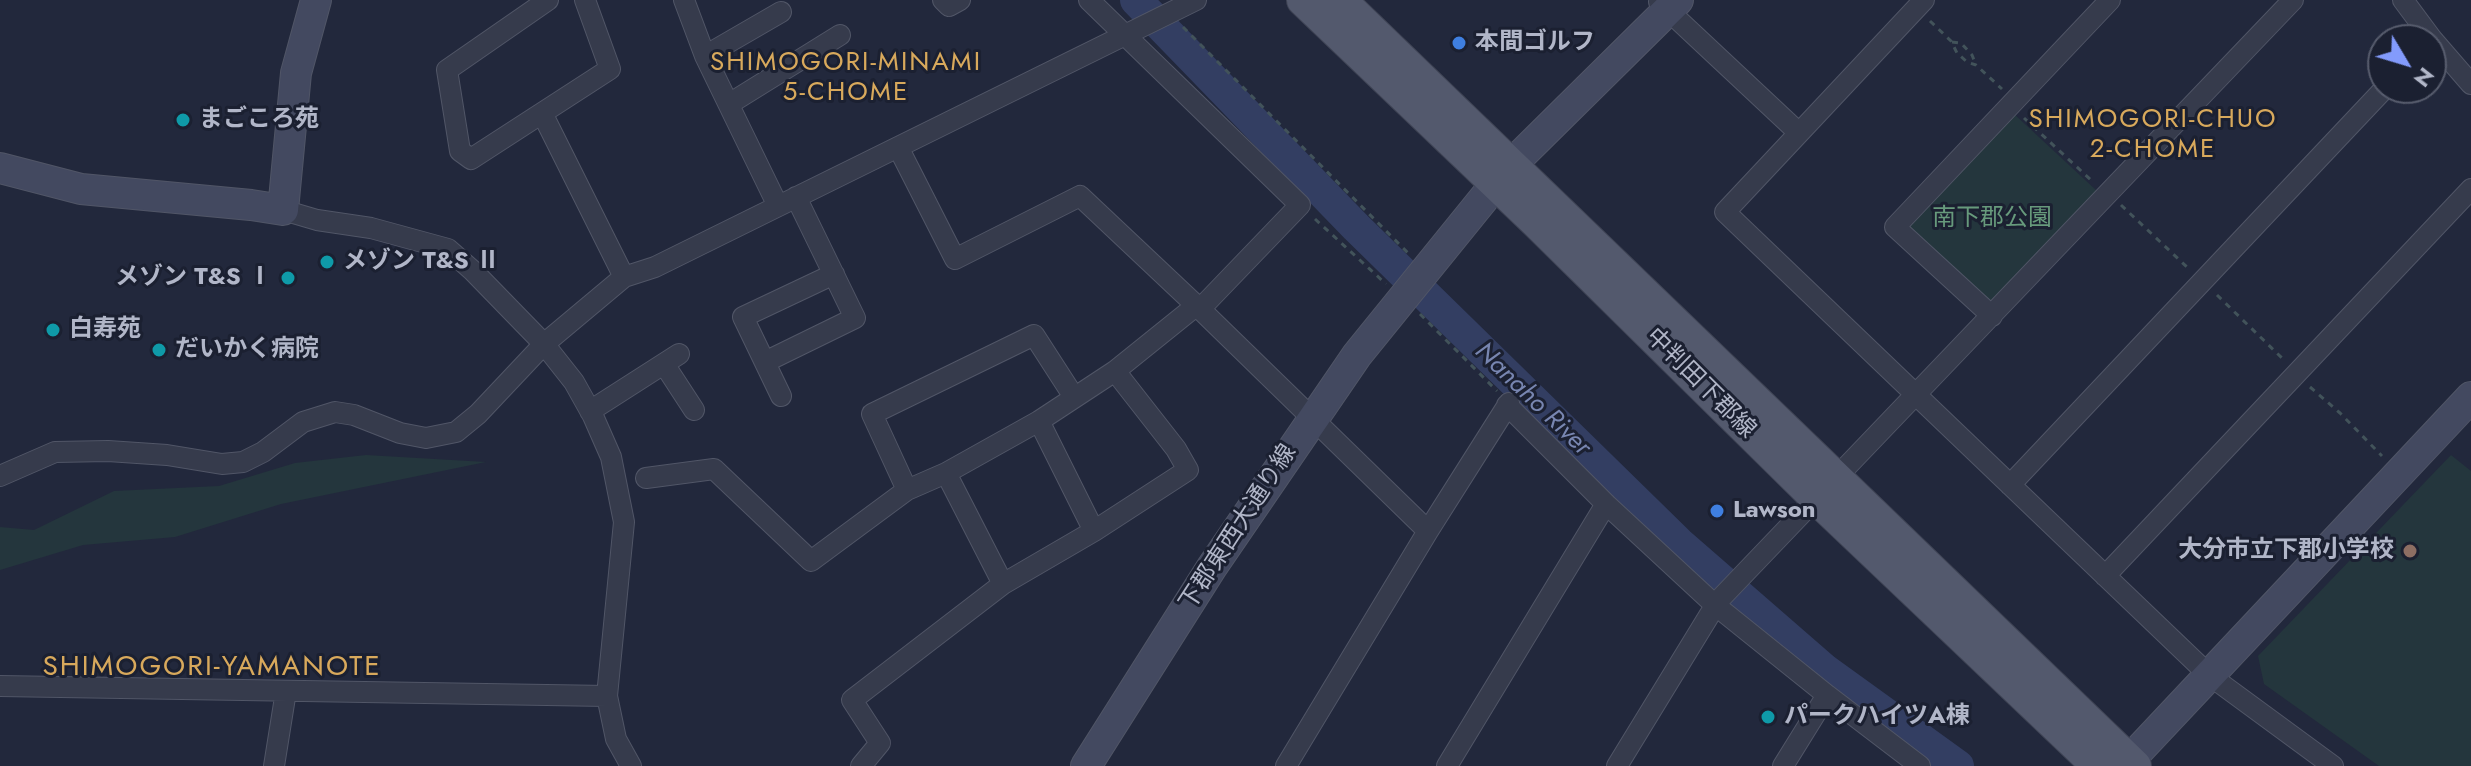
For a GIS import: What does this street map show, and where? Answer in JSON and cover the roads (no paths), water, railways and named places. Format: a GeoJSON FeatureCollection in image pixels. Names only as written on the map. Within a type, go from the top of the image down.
{"type":"FeatureCollection","features":[{"type":"Feature","properties":{"kind":"main road","name":"中判田下郡線"},"geometry":{"type":"LineString","coordinates":[[1303,0],[1504,174]]}},
{"type":"Feature","properties":{"kind":"main road","name":"中判田下郡線"},"geometry":{"type":"LineString","coordinates":[[1340,0],[1504,174],[1827,489],[2122,764]]}},
{"type":"Feature","properties":{"kind":"street"},"geometry":{"type":"LineString","coordinates":[[283,210],[296,73],[316,0]]}},
{"type":"Feature","properties":{"kind":"street"},"geometry":{"type":"LineString","coordinates":[[548,0],[447,70],[460,151],[471,159],[610,69],[585,0]]}},
{"type":"Feature","properties":{"kind":"street"},"geometry":{"type":"LineString","coordinates":[[684,0],[705,56],[729,104],[834,274],[855,318],[765,362]]}},
{"type":"Feature","properties":{"kind":"street"},"geometry":{"type":"LineString","coordinates":[[943,0],[949,6],[960,0]]}},
{"type":"Feature","properties":{"kind":"street"},"geometry":{"type":"LineString","coordinates":[[646,478],[714,469],[811,561],[907,490],[946,473],[1039,421],[1115,371],[1198,307],[1300,205],[1130,33],[1089,0]]}},
{"type":"Feature","properties":{"kind":"street"},"geometry":{"type":"LineString","coordinates":[[0,476],[18,471],[55,452],[167,455],[222,464],[243,462],[263,452],[303,422],[335,412],[426,438],[456,432],[478,414],[544,344],[624,277],[655,267],[1196,0]]}},
{"type":"Feature","properties":{"kind":"street"},"geometry":{"type":"LineString","coordinates":[[1992,316],[1895,227],[2110,0]]}},
{"type":"Feature","properties":{"kind":"street"},"geometry":{"type":"LineString","coordinates":[[1617,766],[1716,603],[2293,0]]}},
{"type":"Feature","properties":{"kind":"street"},"geometry":{"type":"LineString","coordinates":[[2403,0],[2420,24]]}},
{"type":"Feature","properties":{"kind":"street"},"geometry":{"type":"LineString","coordinates":[[1504,174],[1668,3],[1799,133]]}},
{"type":"Feature","properties":{"kind":"street"},"geometry":{"type":"LineString","coordinates":[[1925,9],[1799,133],[1725,212],[2209,675],[2333,766]]}},
{"type":"Feature","properties":{"kind":"street"},"geometry":{"type":"LineString","coordinates":[[705,56],[781,12]]}},
{"type":"Feature","properties":{"kind":"street"},"geometry":{"type":"LineString","coordinates":[[729,104],[840,35]]}},
{"type":"Feature","properties":{"kind":"street"},"geometry":{"type":"LineString","coordinates":[[2447,57],[2471,84]]}},
{"type":"Feature","properties":{"kind":"street"},"geometry":{"type":"LineString","coordinates":[[2010,485],[2370,104]]}},
{"type":"Feature","properties":{"kind":"street"},"geometry":{"type":"LineString","coordinates":[[542,113],[624,277]]}},
{"type":"Feature","properties":{"kind":"street"},"geometry":{"type":"LineString","coordinates":[[898,147],[955,259],[1080,196],[1428,531]]}},
{"type":"Feature","properties":{"kind":"street"},"geometry":{"type":"LineString","coordinates":[[0,168],[81,189],[251,205],[371,228],[448,249],[473,271],[544,344],[574,382],[611,457],[624,522],[607,696],[616,739],[631,766]]}},
{"type":"Feature","properties":{"kind":"street","name":"下郡東西大通り線"},"geometry":{"type":"LineString","coordinates":[[1086,766],[1212,567],[1348,366],[1401,297],[1418,263],[1504,174]]}},
{"type":"Feature","properties":{"kind":"street"},"geometry":{"type":"LineString","coordinates":[[2105,576],[2471,189]]}},
{"type":"Feature","properties":{"kind":"street"},"geometry":{"type":"LineString","coordinates":[[781,396],[743,317],[834,274]]}},
{"type":"Feature","properties":{"kind":"street"},"geometry":{"type":"LineString","coordinates":[[907,490],[872,414],[1034,335],[1074,397]]}},
{"type":"Feature","properties":{"kind":"street"},"geometry":{"type":"LineString","coordinates":[[590,411],[672,359],[694,410]]}},
{"type":"Feature","properties":{"kind":"street"},"geometry":{"type":"LineString","coordinates":[[861,766],[880,743],[852,700],[1003,584],[1094,531],[1188,470],[1176,449],[1115,371]]}},
{"type":"Feature","properties":{"kind":"street"},"geometry":{"type":"LineString","coordinates":[[1286,766],[1508,404],[1606,504],[1716,603],[1827,695],[1920,766]]}},
{"type":"Feature","properties":{"kind":"street"},"geometry":{"type":"LineString","coordinates":[[2122,764],[2469,404]]}},
{"type":"Feature","properties":{"kind":"street"},"geometry":{"type":"LineString","coordinates":[[1039,421],[1094,531]]}},
{"type":"Feature","properties":{"kind":"street"},"geometry":{"type":"LineString","coordinates":[[946,473],[1003,584]]}},
{"type":"Feature","properties":{"kind":"street"},"geometry":{"type":"LineString","coordinates":[[1447,766],[1606,504]]}},
{"type":"Feature","properties":{"kind":"street"},"geometry":{"type":"LineString","coordinates":[[0,686],[607,696]]}},
{"type":"Feature","properties":{"kind":"street"},"geometry":{"type":"LineString","coordinates":[[274,766],[286,691]]}},
{"type":"Feature","properties":{"kind":"street"},"geometry":{"type":"LineString","coordinates":[[1783,766],[1827,695]]}},
{"type":"Feature","properties":{"kind":"waterway","name":"Nanaho River"},"geometry":{"type":"LineString","coordinates":[[1136,0],[1356,227],[1679,543],[1825,670],[1958,766]]}},
{"type":"Feature","properties":{"kind":"place","name":"本間ゴルフ"},"geometry":{"type":"Point","coordinates":[1459,43]}},
{"type":"Feature","properties":{"kind":"place","name":"まごころ苑"},"geometry":{"type":"Point","coordinates":[183,120]}},
{"type":"Feature","properties":{"kind":"place","name":"メゾン T&S Ⅱ"},"geometry":{"type":"Point","coordinates":[327,262]}},
{"type":"Feature","properties":{"kind":"place","name":"メゾン T&S Ⅰ"},"geometry":{"type":"Point","coordinates":[288,278]}},
{"type":"Feature","properties":{"kind":"place","name":"白寿苑"},"geometry":{"type":"Point","coordinates":[53,330]}},
{"type":"Feature","properties":{"kind":"place","name":"だいかく病院"},"geometry":{"type":"Point","coordinates":[159,350]}},
{"type":"Feature","properties":{"kind":"place","name":"Lawson"},"geometry":{"type":"Point","coordinates":[1717,511]}},
{"type":"Feature","properties":{"kind":"place","name":"大分市立下郡小学校"},"geometry":{"type":"Point","coordinates":[2410,551]}},
{"type":"Feature","properties":{"kind":"place","name":"パークハイツA棟"},"geometry":{"type":"Point","coordinates":[1768,717]}},
{"type":"Feature","properties":{"kind":"district","name":"SHIMOGORI-MINAMI 5-CHOME"},"geometry":{"type":"Point","coordinates":[846,79]}},
{"type":"Feature","properties":{"kind":"district","name":"SHIMOGORI-CHUO 2-CHOME"},"geometry":{"type":"Point","coordinates":[2153,136]}},
{"type":"Feature","properties":{"kind":"district","name":"SHIMOGORI-YAMANOTE"},"geometry":{"type":"Point","coordinates":[212,668]}},
{"type":"Feature","properties":{"kind":"park label","name":"南下郡公園"},"geometry":{"type":"Point","coordinates":[1992,219]}}]}
